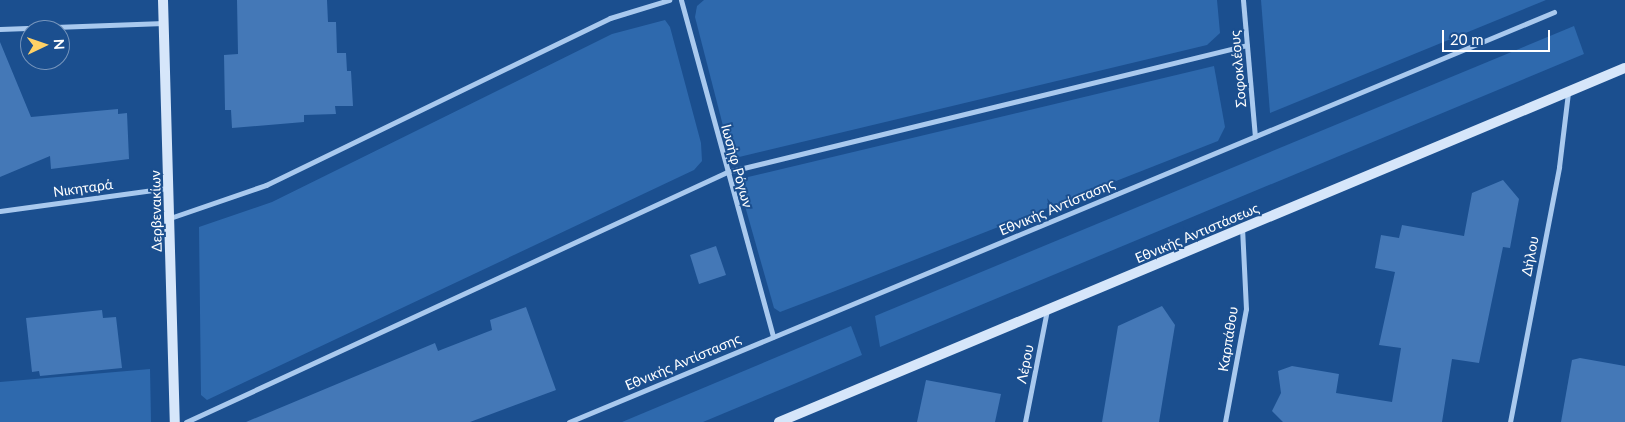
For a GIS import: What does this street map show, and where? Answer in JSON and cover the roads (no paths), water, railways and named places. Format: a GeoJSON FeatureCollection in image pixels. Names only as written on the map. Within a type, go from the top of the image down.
{"type":"FeatureCollection","features":[{"type":"Feature","properties":{"kind":"street","name":"Δερβενακίων"},"geometry":{"type":"LineString","coordinates":[[163,0],[170,188],[175,422]]}},
{"type":"Feature","properties":{"kind":"street"},"geometry":{"type":"LineString","coordinates":[[170,218],[266,185],[610,18],[669,0]]}},
{"type":"Feature","properties":{"kind":"street","name":"Ιωσήφ Ρόγων"},"geometry":{"type":"LineString","coordinates":[[681,0],[773,337]]}},
{"type":"Feature","properties":{"kind":"street","name":"Σοφοκλέους"},"geometry":{"type":"LineString","coordinates":[[1243,0],[1256,136]]}},
{"type":"Feature","properties":{"kind":"street","name":"Εθνικής Αντίστασης"},"geometry":{"type":"LineString","coordinates":[[569,422],[1554,12]]}},
{"type":"Feature","properties":{"kind":"street"},"geometry":{"type":"LineString","coordinates":[[0,29],[164,23]]}},
{"type":"Feature","properties":{"kind":"street"},"geometry":{"type":"LineString","coordinates":[[186,422],[727,172],[1247,44]]}},
{"type":"Feature","properties":{"kind":"street","name":"Εθνικής Αντιστάσεως"},"geometry":{"type":"LineString","coordinates":[[781,422],[1625,68]]}},
{"type":"Feature","properties":{"kind":"street","name":"Δήλου"},"geometry":{"type":"LineString","coordinates":[[1510,422],[1559,166],[1568,93]]}},
{"type":"Feature","properties":{"kind":"street","name":"Νικηταρά"},"geometry":{"type":"LineString","coordinates":[[0,212],[170,188]]}},
{"type":"Feature","properties":{"kind":"street","name":"Καρπάθου"},"geometry":{"type":"LineString","coordinates":[[1225,422],[1246,309],[1242,228]]}},
{"type":"Feature","properties":{"kind":"street","name":"Λέρου"},"geometry":{"type":"LineString","coordinates":[[1025,422],[1047,310]]}}]}
